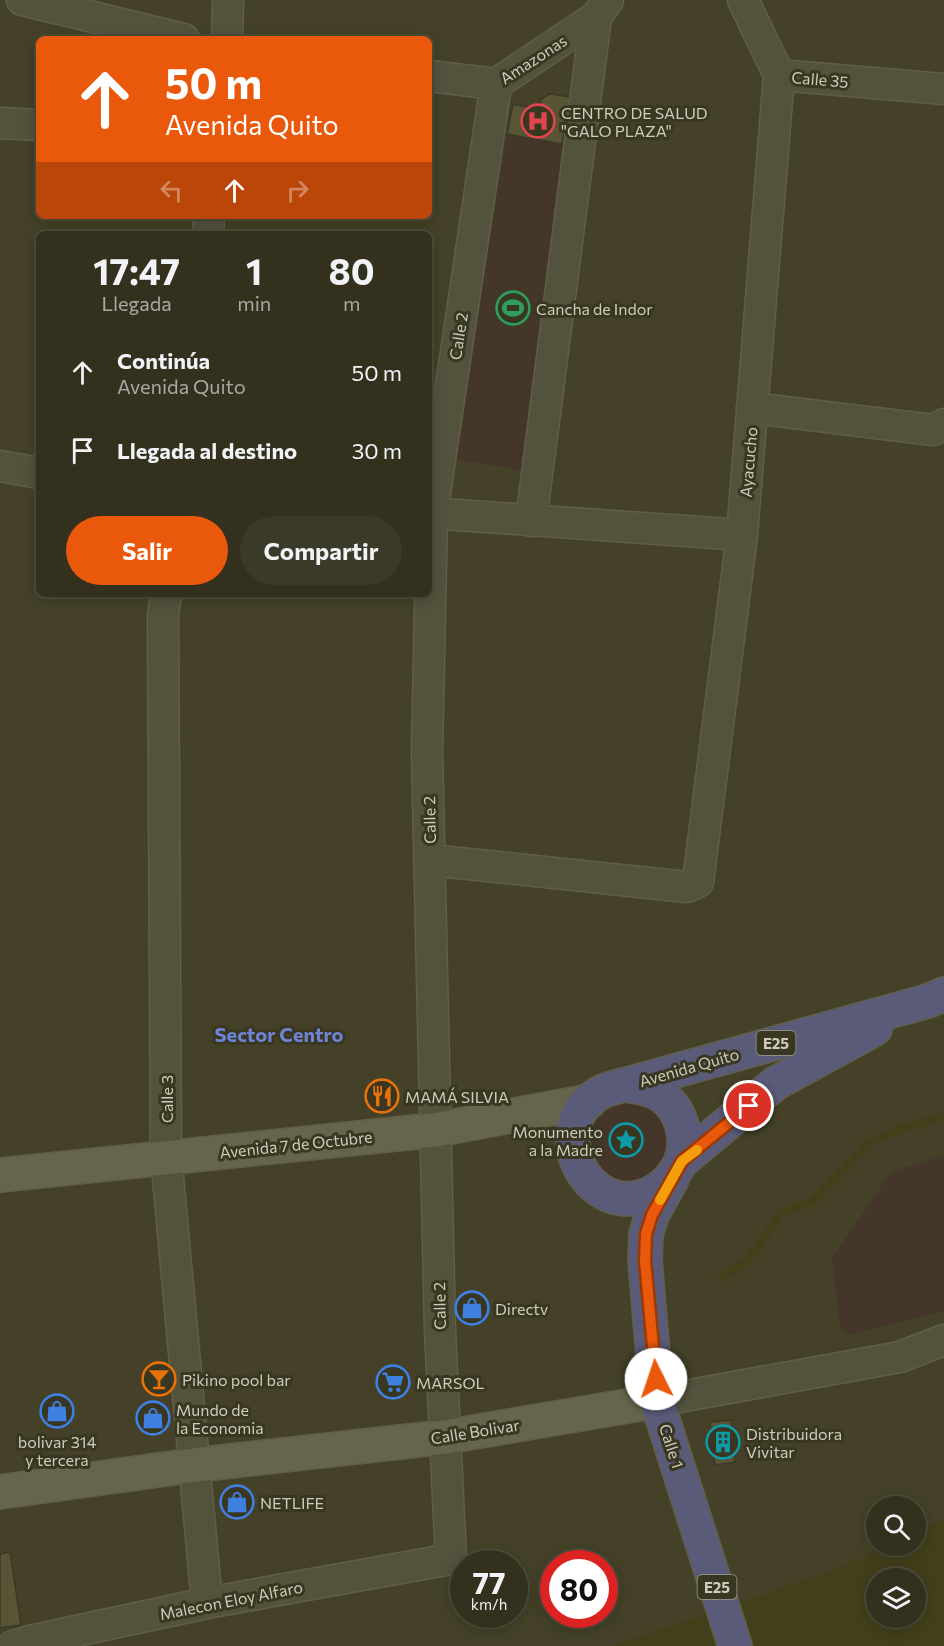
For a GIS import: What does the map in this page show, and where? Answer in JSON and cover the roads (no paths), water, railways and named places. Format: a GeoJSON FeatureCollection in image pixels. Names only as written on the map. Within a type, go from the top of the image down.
{"type":"FeatureCollection","features":[{"type":"Feature","properties":{"kind":"highway","name":"Avenida Quito"},"geometry":{"type":"LineString","coordinates":[[624,1085],[936,998]]}},
{"type":"Feature","properties":{"kind":"highway","name":"Avenida Quito"},"geometry":{"type":"LineString","coordinates":[[677,1169],[776,1083],[936,998]]}},
{"type":"Feature","properties":{"kind":"highway","name":"E25"},"geometry":{"type":"LineString","coordinates":[[624,1085],[643,1087],[660,1095],[675,1109],[684,1134],[685,1143],[677,1169],[660,1189],[643,1197],[625,1198],[608,1194],[592,1185],[580,1171],[574,1154],[573,1135],[578,1116],[590,1101],[606,1090],[624,1085]]}},
{"type":"Feature","properties":{"kind":"highway","name":"Calle 1"},"geometry":{"type":"LineString","coordinates":[[677,1169],[652,1215],[646,1234],[645,1261],[657,1401],[735,1646]]}},
{"type":"Feature","properties":{"kind":"highway","name":"Calle 1"},"geometry":{"type":"LineString","coordinates":[[608,1194],[626,1226],[649,1290]]}},
{"type":"Feature","properties":{"kind":"main road","name":"Avenida 7 de Octubre"},"geometry":{"type":"LineString","coordinates":[[0,1174],[435,1130],[590,1101]]}},
{"type":"Feature","properties":{"kind":"main road","name":"Calle Bolivar"},"geometry":{"type":"LineString","coordinates":[[0,1492],[195,1465],[445,1437],[657,1401]]}},
{"type":"Feature","properties":{"kind":"street"},"geometry":{"type":"LineString","coordinates":[[22,0],[172,36]]}},
{"type":"Feature","properties":{"kind":"street"},"geometry":{"type":"LineString","coordinates":[[226,36],[228,0]]}},
{"type":"Feature","properties":{"kind":"street","name":"Calle 35"},"geometry":{"type":"LineString","coordinates":[[743,0],[779,75],[944,89]]}},
{"type":"Feature","properties":{"kind":"street"},"geometry":{"type":"LineString","coordinates":[[531,520],[602,9]]}},
{"type":"Feature","properties":{"kind":"street","name":"Amazonas"},"geometry":{"type":"LineString","coordinates":[[432,76],[496,84],[602,9]]}},
{"type":"Feature","properties":{"kind":"street","name":"Ayacucho"},"geometry":{"type":"LineString","coordinates":[[430,860],[687,887],[698,882],[742,535],[779,75]]}},
{"type":"Feature","properties":{"kind":"street","name":"Calle 2"},"geometry":{"type":"LineString","coordinates":[[432,500],[496,84]]}},
{"type":"Feature","properties":{"kind":"street"},"geometry":{"type":"LineString","coordinates":[[0,123],[36,125]]}},
{"type":"Feature","properties":{"kind":"street"},"geometry":{"type":"LineString","coordinates":[[752,408],[933,429],[944,424]]}},
{"type":"Feature","properties":{"kind":"street"},"geometry":{"type":"LineString","coordinates":[[0,466],[36,472]]}},
{"type":"Feature","properties":{"kind":"street"},"geometry":{"type":"LineString","coordinates":[[432,513],[742,535]]}},
{"type":"Feature","properties":{"kind":"street","name":"Calle 3"},"geometry":{"type":"LineString","coordinates":[[166,597],[163,616],[166,1156],[207,1603]]}},
{"type":"Feature","properties":{"kind":"street","name":"Calle 2"},"geometry":{"type":"LineString","coordinates":[[429,597],[427,753],[435,1130],[440,1330],[451,1550]]}},
{"type":"Feature","properties":{"kind":"street","name":"Calle Bolivar"},"geometry":{"type":"LineString","coordinates":[[657,1401],[900,1357],[944,1340]]}},
{"type":"Feature","properties":{"kind":"street","name":"Malecon Eloy Alfaro"},"geometry":{"type":"LineString","coordinates":[[13,1646],[207,1603],[450,1559]]}},
{"type":"Feature","properties":{"kind":"waterway"},"geometry":{"type":"LineString","coordinates":[[723,1277],[748,1260],[782,1213],[813,1201],[869,1143],[903,1128],[944,1116]]}},
{"type":"Feature","properties":{"kind":"place","name":"CENTRO DE SALUD \"GALO PLAZA\""},"geometry":{"type":"Point","coordinates":[538,121]}},
{"type":"Feature","properties":{"kind":"place","name":"Cancha de Indor"},"geometry":{"type":"Point","coordinates":[513,308]}},
{"type":"Feature","properties":{"kind":"place","name":"MAMÁ SILVIA"},"geometry":{"type":"Point","coordinates":[382,1096]}},
{"type":"Feature","properties":{"kind":"place","name":"Monumento a la Madre"},"geometry":{"type":"Point","coordinates":[626,1140]}},
{"type":"Feature","properties":{"kind":"place","name":"Directv"},"geometry":{"type":"Point","coordinates":[472,1308]}},
{"type":"Feature","properties":{"kind":"place","name":"Pikino pool bar"},"geometry":{"type":"Point","coordinates":[159,1379]}},
{"type":"Feature","properties":{"kind":"place","name":"MARSOL"},"geometry":{"type":"Point","coordinates":[393,1382]}},
{"type":"Feature","properties":{"kind":"place","name":"bolivar 314 y tercera"},"geometry":{"type":"Point","coordinates":[57,1411]}},
{"type":"Feature","properties":{"kind":"place","name":"Mundo de la Economia"},"geometry":{"type":"Point","coordinates":[153,1418]}},
{"type":"Feature","properties":{"kind":"place","name":"Distribuidora Vivitar"},"geometry":{"type":"Point","coordinates":[723,1442]}},
{"type":"Feature","properties":{"kind":"place","name":"NETLIFE"},"geometry":{"type":"Point","coordinates":[237,1502]}},
{"type":"Feature","properties":{"kind":"district","name":"Sector Centro"},"geometry":{"type":"Point","coordinates":[279,1034]}}]}
